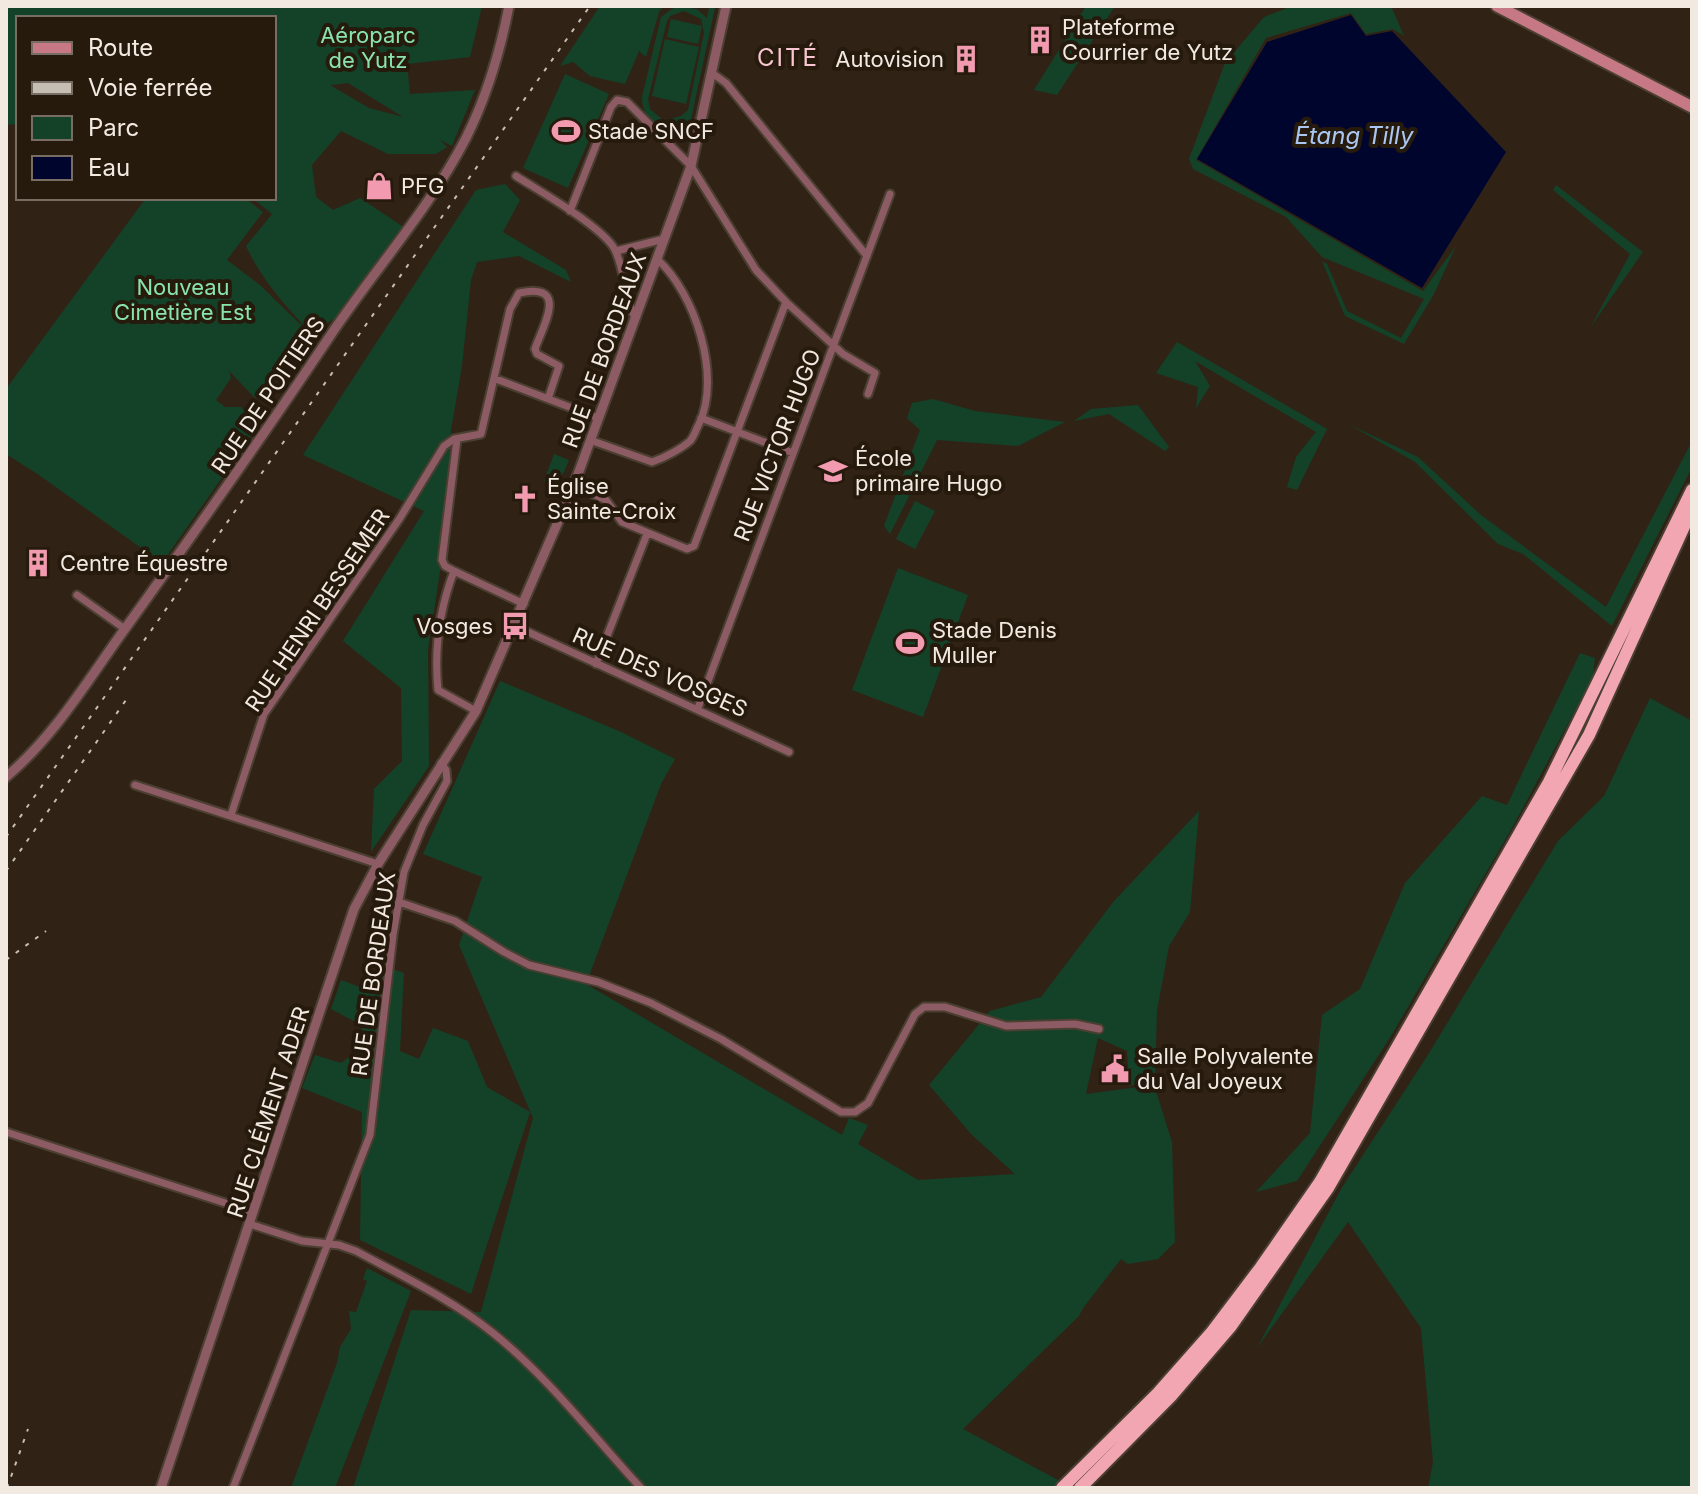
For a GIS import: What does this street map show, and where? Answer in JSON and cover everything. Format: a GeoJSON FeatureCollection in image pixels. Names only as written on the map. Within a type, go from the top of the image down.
{"type":"FeatureCollection","features":[{"type":"Feature","properties":{"kind":"highway"},"geometry":{"type":"LineString","coordinates":[[1080,1488],[1171,1396],[1231,1326],[1328,1188],[1561,787],[1613,670],[1621,639],[1692,490]]}},
{"type":"Feature","properties":{"kind":"highway"},"geometry":{"type":"LineString","coordinates":[[1062,1488],[1158,1393],[1211,1333],[1303,1208],[1359,1116],[1613,670],[1627,652],[1692,509]]}},
{"type":"Feature","properties":{"kind":"main road"},"geometry":{"type":"LineString","coordinates":[[1497,6],[1692,107]]}},
{"type":"Feature","properties":{"kind":"street","name":"RUE DE POITIERS"},"geometry":{"type":"LineString","coordinates":[[6,777],[35,752],[86,686],[450,164],[479,112],[492,79],[509,6]]}},
{"type":"Feature","properties":{"kind":"street","name":"RUE DE BORDEAUX"},"geometry":{"type":"LineString","coordinates":[[233,1488],[370,1135],[393,935],[404,872],[412,849],[447,781],[446,770],[441,763],[476,711],[574,485],[691,166],[726,6]]}},
{"type":"Feature","properties":{"kind":"street"},"geometry":{"type":"LineString","coordinates":[[712,73],[726,83],[867,256]]}},
{"type":"Feature","properties":{"kind":"street"},"geometry":{"type":"LineString","coordinates":[[570,211],[611,107],[617,100],[627,102],[691,166],[756,270],[834,345],[875,373],[868,394]]}},
{"type":"Feature","properties":{"kind":"street"},"geometry":{"type":"LineString","coordinates":[[516,176],[610,242],[616,251],[629,306],[635,318]]}},
{"type":"Feature","properties":{"kind":"street","name":"RUE VICTOR HUGO"},"geometry":{"type":"LineString","coordinates":[[698,708],[890,194]]}},
{"type":"Feature","properties":{"kind":"street"},"geometry":{"type":"LineString","coordinates":[[616,251],[664,239]]}},
{"type":"Feature","properties":{"kind":"street"},"geometry":{"type":"LineString","coordinates":[[590,440],[652,462],[691,440],[701,418],[710,387],[703,338],[673,273],[657,259]]}},
{"type":"Feature","properties":{"kind":"street"},"geometry":{"type":"LineString","coordinates":[[548,399],[559,366],[537,354],[535,349],[551,312],[550,302],[537,293],[519,293],[510,309],[496,379],[548,399],[598,418]]}},
{"type":"Feature","properties":{"kind":"street"},"geometry":{"type":"LineString","coordinates":[[574,485],[606,500],[622,522],[687,549],[694,546],[786,302]]}},
{"type":"Feature","properties":{"kind":"street","name":"RUE HENRI BESSEMER"},"geometry":{"type":"LineString","coordinates":[[231,815],[264,714],[400,518],[444,446],[457,439],[481,434],[496,379]]}},
{"type":"Feature","properties":{"kind":"street"},"geometry":{"type":"LineString","coordinates":[[701,418],[793,453]]}},
{"type":"Feature","properties":{"kind":"street"},"geometry":{"type":"LineString","coordinates":[[457,439],[442,560],[454,571],[524,604]]}},
{"type":"Feature","properties":{"kind":"street"},"geometry":{"type":"LineString","coordinates":[[596,664],[647,534]]}},
{"type":"Feature","properties":{"kind":"street"},"geometry":{"type":"LineString","coordinates":[[454,571],[442,615],[437,651],[438,690],[476,711]]}},
{"type":"Feature","properties":{"kind":"street"},"geometry":{"type":"LineString","coordinates":[[77,595],[125,629]]}},
{"type":"Feature","properties":{"kind":"street","name":"RUE DES VOSGES"},"geometry":{"type":"LineString","coordinates":[[515,626],[789,752]]}},
{"type":"Feature","properties":{"kind":"street","name":"RUE CLÉMENT ADER"},"geometry":{"type":"LineString","coordinates":[[161,1488],[354,909],[378,864],[441,763]]}},
{"type":"Feature","properties":{"kind":"street"},"geometry":{"type":"LineString","coordinates":[[135,785],[378,864]]}},
{"type":"Feature","properties":{"kind":"street"},"geometry":{"type":"LineString","coordinates":[[399,902],[455,921],[529,965],[598,982],[651,1003],[734,1046],[841,1112],[855,1112],[868,1103],[894,1059],[915,1014],[924,1007],[945,1007],[1006,1026],[1075,1024],[1099,1029]]}},
{"type":"Feature","properties":{"kind":"street"},"geometry":{"type":"LineString","coordinates":[[6,1132],[253,1212]]}},
{"type":"Feature","properties":{"kind":"street"},"geometry":{"type":"LineString","coordinates":[[250,1224],[302,1241],[327,1243],[356,1251],[453,1304],[524,1359],[641,1488]]}},
{"type":"Feature","properties":{"kind":"green space","name":"Aéroparc de Yutz"},"geometry":{"type":"Polygon","coordinates":[[[6,6],[482,6],[470,57],[407,64],[410,94],[475,90],[452,146],[440,140],[447,147],[436,154],[388,154],[341,131],[312,165],[316,197],[333,210],[360,198],[405,228],[347,311],[311,333],[283,303],[246,246],[272,214],[254,200],[276,200],[276,16],[16,16],[16,124],[6,125],[6,6]],[[348,83],[330,85],[369,108],[403,117],[348,83]]]}},
{"type":"Feature","properties":{"kind":"green space"},"geometry":{"type":"Polygon","coordinates":[[[600,6],[664,6],[659,12],[646,57],[639,51],[625,84],[590,76],[573,62],[560,66],[600,6]]]}},
{"type":"Feature","properties":{"kind":"green space"},"geometry":{"type":"Polygon","coordinates":[[[676,6],[697,9],[707,18],[709,7],[715,8],[688,133],[683,132],[685,120],[669,126],[656,123],[643,106],[642,97],[661,17],[676,6]],[[684,11],[670,16],[667,21],[648,99],[650,109],[664,121],[681,116],[688,110],[704,33],[701,19],[684,11]]]}},
{"type":"Feature","properties":{"kind":"green space"},"geometry":{"type":"Polygon","coordinates":[[[1086,6],[1115,6],[1057,95],[1034,90],[1086,6]]]}},
{"type":"Feature","properties":{"kind":"green space"},"geometry":{"type":"Polygon","coordinates":[[[1292,6],[1391,6],[1404,36],[1393,29],[1366,34],[1351,13],[1266,38],[1196,160],[1423,291],[1456,246],[1434,294],[1404,344],[1345,316],[1322,261],[1327,264],[1347,311],[1401,338],[1424,299],[1322,257],[1286,217],[1193,169],[1189,159],[1225,63],[1264,17],[1292,6]]]}},
{"type":"Feature","properties":{"kind":"green space"},"geometry":{"type":"Polygon","coordinates":[[[671,19],[702,26],[698,44],[667,37],[671,19]]]}},
{"type":"Feature","properties":{"kind":"green space"},"geometry":{"type":"Polygon","coordinates":[[[665,39],[699,47],[686,104],[652,96],[665,39]]]}},
{"type":"Feature","properties":{"kind":"green space","name":"Stade SNCF"},"geometry":{"type":"Polygon","coordinates":[[[565,74],[609,94],[568,188],[523,168],[565,74]]]}},
{"type":"Feature","properties":{"kind":"green space"},"geometry":{"type":"Polygon","coordinates":[[[505,184],[520,200],[503,232],[566,270],[571,282],[519,256],[477,262],[471,280],[462,366],[451,430],[446,533],[428,649],[429,766],[371,852],[374,789],[402,761],[401,688],[343,641],[424,511],[303,455],[476,190],[505,184]]]}},
{"type":"Feature","properties":{"kind":"green space"},"geometry":{"type":"Polygon","coordinates":[[[1556,185],[1643,252],[1590,328],[1630,254],[1553,190],[1556,185]]]}},
{"type":"Feature","properties":{"kind":"green space","name":"Nouveau Cimetière Est"},"geometry":{"type":"Polygon","coordinates":[[[145,200],[248,200],[263,212],[227,260],[260,285],[306,330],[256,399],[229,371],[231,378],[216,400],[225,407],[241,407],[259,425],[162,563],[6,454],[6,389],[145,200]]]}},
{"type":"Feature","properties":{"kind":"green space"},"geometry":{"type":"Polygon","coordinates":[[[1177,342],[1327,429],[1297,490],[1287,487],[1296,457],[1316,432],[1195,361],[1210,386],[1196,408],[1198,387],[1156,373],[1177,342]]]}},
{"type":"Feature","properties":{"kind":"green space"},"geometry":{"type":"Polygon","coordinates":[[[933,399],[975,411],[1065,422],[1018,446],[937,440],[890,534],[884,526],[920,430],[907,418],[912,403],[933,399]]]}},
{"type":"Feature","properties":{"kind":"green space"},"geometry":{"type":"Polygon","coordinates":[[[1138,405],[1169,447],[1165,451],[1109,414],[1074,421],[1091,409],[1138,405]]]}},
{"type":"Feature","properties":{"kind":"green space"},"geometry":{"type":"Polygon","coordinates":[[[1350,425],[1418,457],[1481,515],[1606,607],[1692,441],[1692,467],[1612,626],[1523,554],[1498,544],[1415,462],[1350,425]]]}},
{"type":"Feature","properties":{"kind":"green space"},"geometry":{"type":"Polygon","coordinates":[[[554,454],[569,460],[553,485],[544,481],[554,454]]]}},
{"type":"Feature","properties":{"kind":"green space"},"geometry":{"type":"Polygon","coordinates":[[[915,501],[935,511],[915,549],[896,539],[915,501]]]}},
{"type":"Feature","properties":{"kind":"green space","name":"Stade Denis Muller"},"geometry":{"type":"Polygon","coordinates":[[[898,568],[968,595],[923,717],[852,690],[898,568]]]}},
{"type":"Feature","properties":{"kind":"green space"},"geometry":{"type":"Polygon","coordinates":[[[1580,653],[1595,658],[1593,677],[1512,828],[1391,1036],[1297,1181],[1256,1192],[1310,1133],[1322,1015],[1360,989],[1405,883],[1482,796],[1507,805],[1580,653]]]}},
{"type":"Feature","properties":{"kind":"green space"},"geometry":{"type":"Polygon","coordinates":[[[500,681],[621,732],[675,759],[661,784],[586,984],[842,1135],[849,1118],[868,1125],[858,1144],[918,1180],[1015,1174],[972,1135],[929,1085],[990,1011],[1041,997],[1114,901],[1199,811],[1190,912],[1169,946],[1157,1011],[1155,1080],[1129,1086],[1127,1051],[1098,1038],[1086,1094],[1154,1085],[1172,1142],[1175,1242],[1158,1259],[1128,1264],[1121,1259],[1079,1316],[963,1429],[1073,1488],[353,1488],[411,1310],[481,1312],[533,1118],[459,945],[482,877],[423,854],[500,681]]]}},
{"type":"Feature","properties":{"kind":"green space"},"geometry":{"type":"Polygon","coordinates":[[[1650,698],[1692,721],[1692,1488],[1428,1488],[1433,1462],[1421,1328],[1348,1222],[1257,1348],[1341,1189],[1426,1058],[1558,841],[1604,796],[1650,698]]]}},
{"type":"Feature","properties":{"kind":"green space"},"geometry":{"type":"Polygon","coordinates":[[[387,967],[404,973],[400,1051],[419,1059],[433,1028],[468,1041],[487,1087],[530,1112],[471,1294],[360,1240],[362,1112],[302,1088],[315,1055],[341,1063],[355,1053],[363,1026],[331,1009],[341,980],[368,990],[387,967]]]}},
{"type":"Feature","properties":{"kind":"green space"},"geometry":{"type":"Polygon","coordinates":[[[367,1268],[411,1291],[335,1488],[291,1488],[337,1363],[340,1347],[351,1329],[349,1311],[356,1312],[367,1281],[363,1279],[367,1268]]]}},
{"type":"Feature","properties":{"kind":"water","name":"Étang Tilly"},"geometry":{"type":"Polygon","coordinates":[[[1351,15],[1366,36],[1392,31],[1506,152],[1422,288],[1197,159],[1267,42],[1351,15]]]}},
{"type":"Feature","properties":{"kind":"railway"},"geometry":{"type":"LineString","coordinates":[[6,837],[590,6]]}},
{"type":"Feature","properties":{"kind":"railway"},"geometry":{"type":"LineString","coordinates":[[6,871],[126,700]]}},
{"type":"Feature","properties":{"kind":"railway"},"geometry":{"type":"LineString","coordinates":[[6,960],[46,931]]}},
{"type":"Feature","properties":{"kind":"railway"},"geometry":{"type":"LineString","coordinates":[[7,1488],[28,1429]]}},
{"type":"Feature","properties":{"kind":"place","name":"Plateforme Courrier de Yutz"},"geometry":{"type":"Point","coordinates":[1040,40]}},
{"type":"Feature","properties":{"kind":"place","name":"Autovision"},"geometry":{"type":"Point","coordinates":[966,59]}},
{"type":"Feature","properties":{"kind":"place","name":"Stade SNCF"},"geometry":{"type":"Point","coordinates":[566,131]}},
{"type":"Feature","properties":{"kind":"place","name":"PFG"},"geometry":{"type":"Point","coordinates":[379,186]}},
{"type":"Feature","properties":{"kind":"place","name":"École primaire Hugo"},"geometry":{"type":"Point","coordinates":[833,471]}},
{"type":"Feature","properties":{"kind":"place","name":"Église Sainte-Croix"},"geometry":{"type":"Point","coordinates":[525,499]}},
{"type":"Feature","properties":{"kind":"place","name":"Centre Équestre"},"geometry":{"type":"Point","coordinates":[38,563]}},
{"type":"Feature","properties":{"kind":"place","name":"Vosges"},"geometry":{"type":"Point","coordinates":[515,626]}},
{"type":"Feature","properties":{"kind":"place","name":"Stade Denis Muller"},"geometry":{"type":"Point","coordinates":[910,643]}},
{"type":"Feature","properties":{"kind":"place","name":"Salle Polyvalente du Val Joyeux"},"geometry":{"type":"Point","coordinates":[1115,1069]}},
{"type":"Feature","properties":{"kind":"district","name":"CITÉ"},"geometry":{"type":"Point","coordinates":[788,57]}}]}
